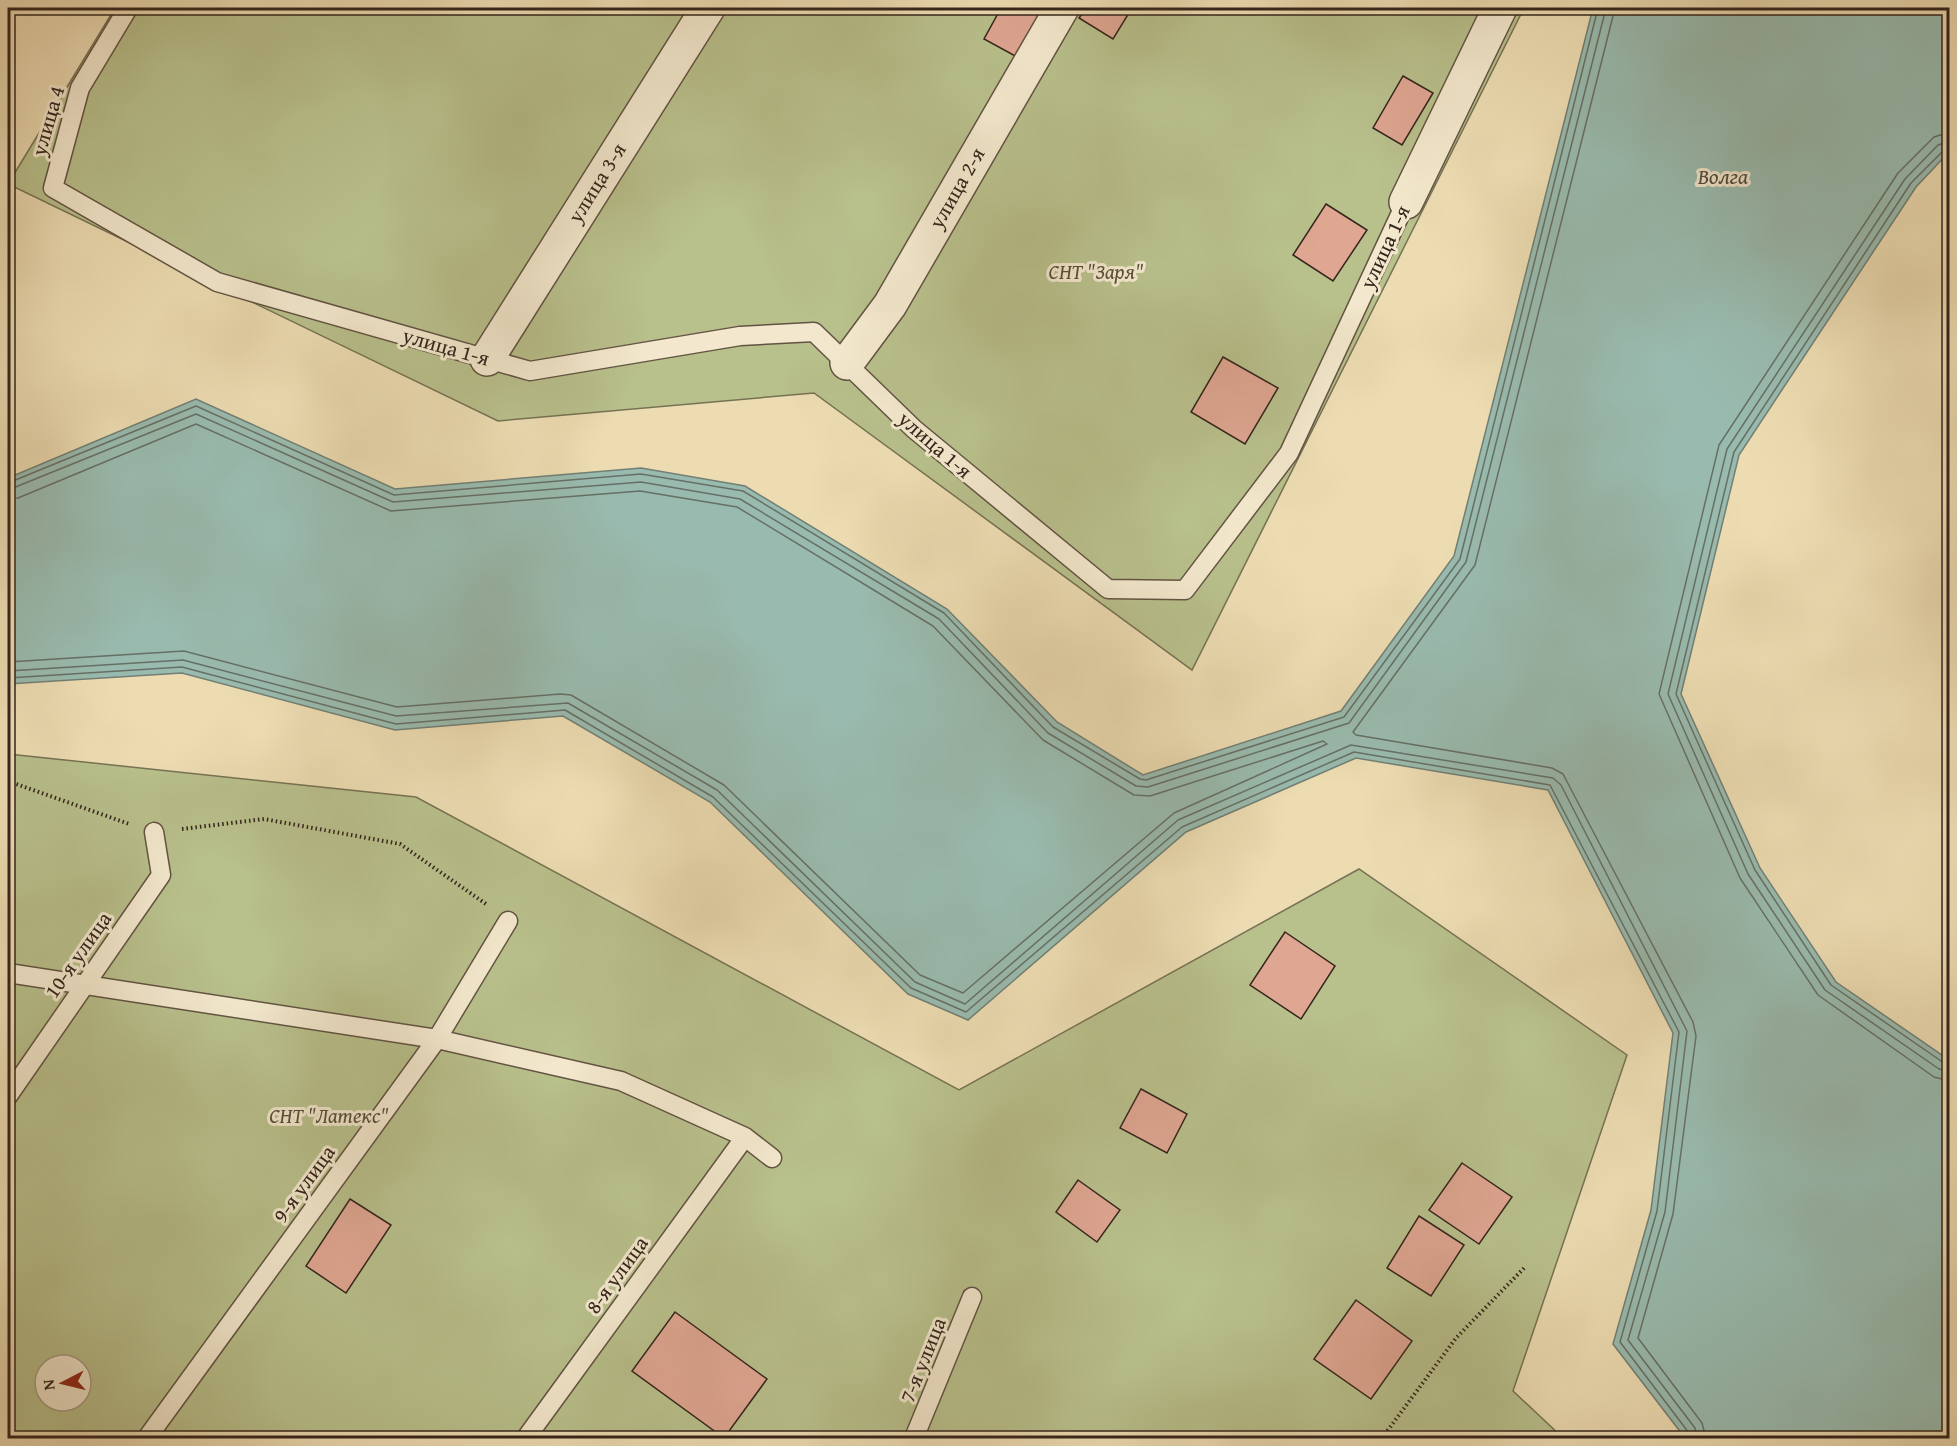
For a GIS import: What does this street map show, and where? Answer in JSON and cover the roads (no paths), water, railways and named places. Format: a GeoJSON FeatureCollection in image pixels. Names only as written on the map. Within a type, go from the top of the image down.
{"type":"FeatureCollection","features":[{"type":"Feature","properties":{"kind":"street","name":"улица 3-я"},"geometry":{"type":"LineString","coordinates":[[487,359],[708,8]]}},
{"type":"Feature","properties":{"kind":"street","name":"улица 2-я"},"geometry":{"type":"LineString","coordinates":[[847,363],[890,305],[1062,8]]}},
{"type":"Feature","properties":{"kind":"street","name":"улица 1-я"},"geometry":{"type":"LineString","coordinates":[[1406,202],[1500,8]]}},
{"type":"Feature","properties":{"kind":"lane","name":"улица 4"},"geometry":{"type":"LineString","coordinates":[[53,188],[80,88],[128,8]]}},
{"type":"Feature","properties":{"kind":"lane","name":"улица 1-я"},"geometry":{"type":"LineString","coordinates":[[53,188],[217,282],[530,370],[740,336],[814,332],[914,429],[1108,589],[1185,590],[1288,453],[1406,202]]}},
{"type":"Feature","properties":{"kind":"lane","name":"10-я улица"},"geometry":{"type":"LineString","coordinates":[[8,1096],[161,875],[154,832]]}},
{"type":"Feature","properties":{"kind":"lane","name":"9-я улица"},"geometry":{"type":"LineString","coordinates":[[147,1438],[437,1039],[508,921]]}},
{"type":"Feature","properties":{"kind":"lane"},"geometry":{"type":"LineString","coordinates":[[8,973],[84,987],[437,1039],[621,1081],[744,1137],[772,1158]]}},
{"type":"Feature","properties":{"kind":"lane","name":"8-я улица"},"geometry":{"type":"LineString","coordinates":[[526,1438],[744,1137]]}},
{"type":"Feature","properties":{"kind":"lane","name":"7-я улица"},"geometry":{"type":"LineString","coordinates":[[914,1438],[972,1297]]}},
{"type":"Feature","properties":{"kind":"water","name":"Волга"},"geometry":{"type":"Polygon","coordinates":[[[1593,8],[1949,8],[1949,152],[1916,187],[1739,455],[1681,694],[1760,868],[1836,982],[1949,1060],[1949,1438],[1685,1438],[1613,1344],[1651,1210],[1673,1033],[1548,790],[1356,758],[1186,832],[968,1020],[908,994],[710,802],[563,716],[395,730],[182,673],[8,684],[8,478],[196,399],[395,489],[641,468],[745,486],[947,609],[1057,722],[1143,775],[1341,711],[1454,556],[1593,8]]]}},
{"type":"Feature","properties":{"kind":"park label","name":"СНТ \"Заря\""},"geometry":{"type":"Point","coordinates":[1096,272]}},
{"type":"Feature","properties":{"kind":"park label","name":"СНТ \"Латекс\""},"geometry":{"type":"Point","coordinates":[329,1116]}}]}
